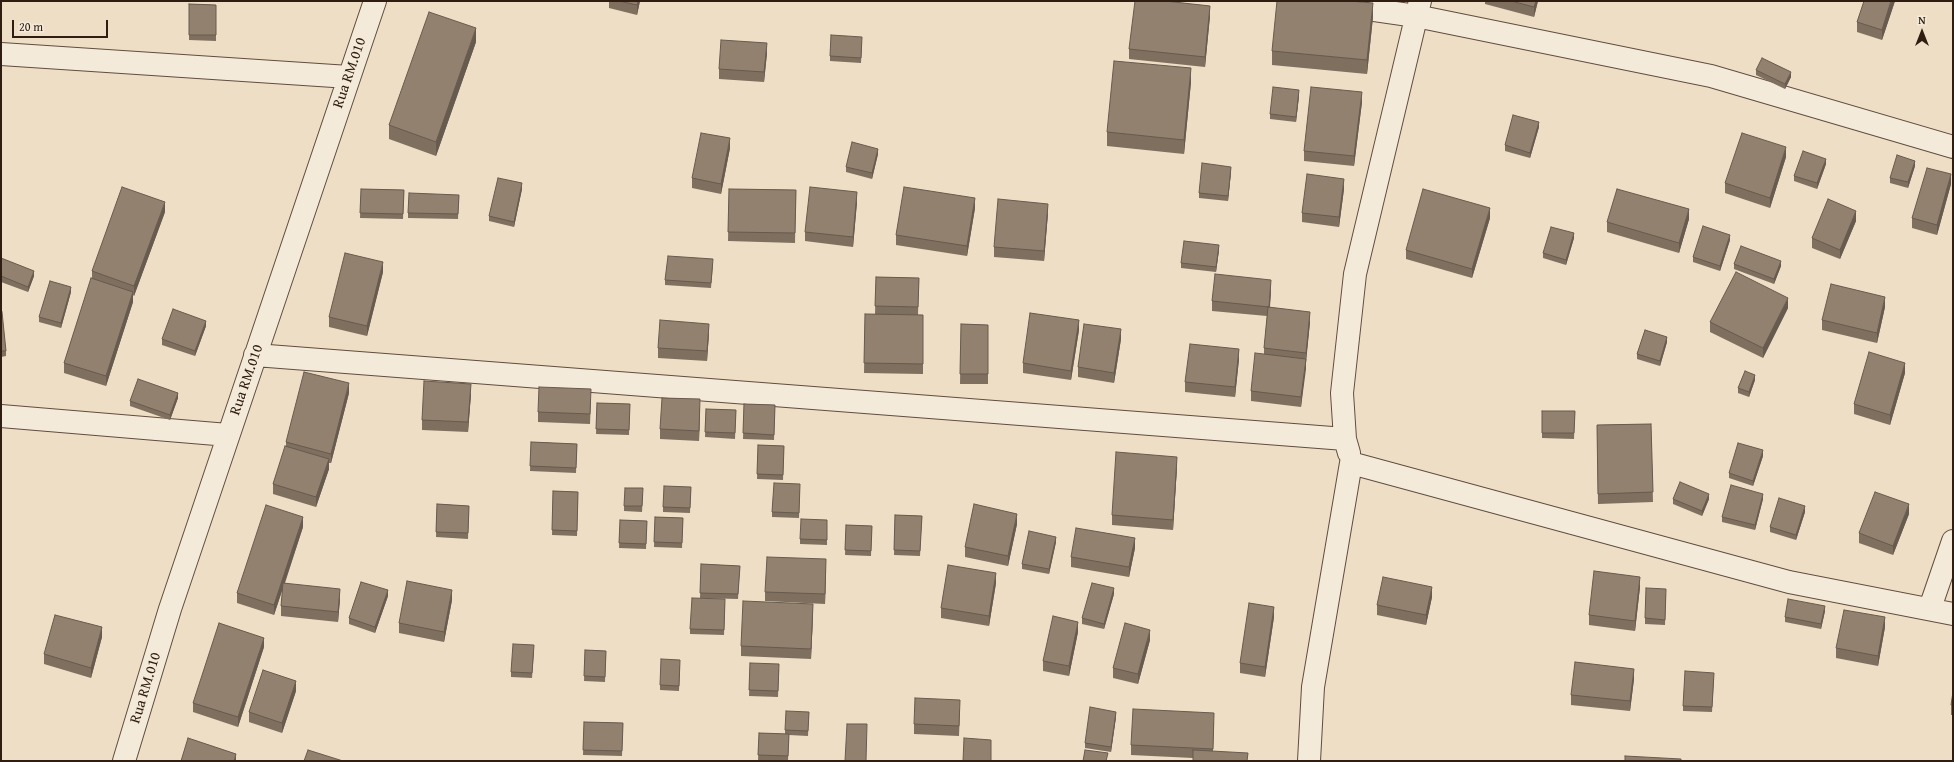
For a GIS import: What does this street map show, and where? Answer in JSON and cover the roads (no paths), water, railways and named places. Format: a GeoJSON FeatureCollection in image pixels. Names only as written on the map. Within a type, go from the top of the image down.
{"type":"FeatureCollection","features":[{"type":"Feature","properties":{"kind":"street","name":"Rua RM.010"},"geometry":{"type":"LineString","coordinates":[[124,761],[170,609],[375,1]]}},
{"type":"Feature","properties":{"kind":"street"},"geometry":{"type":"LineString","coordinates":[[1312,1],[1418,9],[1712,76],[1953,146]]}},
{"type":"Feature","properties":{"kind":"street"},"geometry":{"type":"LineString","coordinates":[[1309,761],[1313,687],[1351,464],[1345,439],[1342,393],[1355,274],[1418,9]]}},
{"type":"Feature","properties":{"kind":"street"},"geometry":{"type":"LineString","coordinates":[[1,54],[349,76]]}},
{"type":"Feature","properties":{"kind":"street"},"geometry":{"type":"LineString","coordinates":[[255,355],[1345,439]]}},
{"type":"Feature","properties":{"kind":"street"},"geometry":{"type":"LineString","coordinates":[[1,416],[228,435]]}},
{"type":"Feature","properties":{"kind":"street"},"geometry":{"type":"LineString","coordinates":[[1351,464],[1789,582],[1930,608],[1953,614]]}},
{"type":"Feature","properties":{"kind":"street"},"geometry":{"type":"LineString","coordinates":[[1930,608],[1953,541]]}}]}
